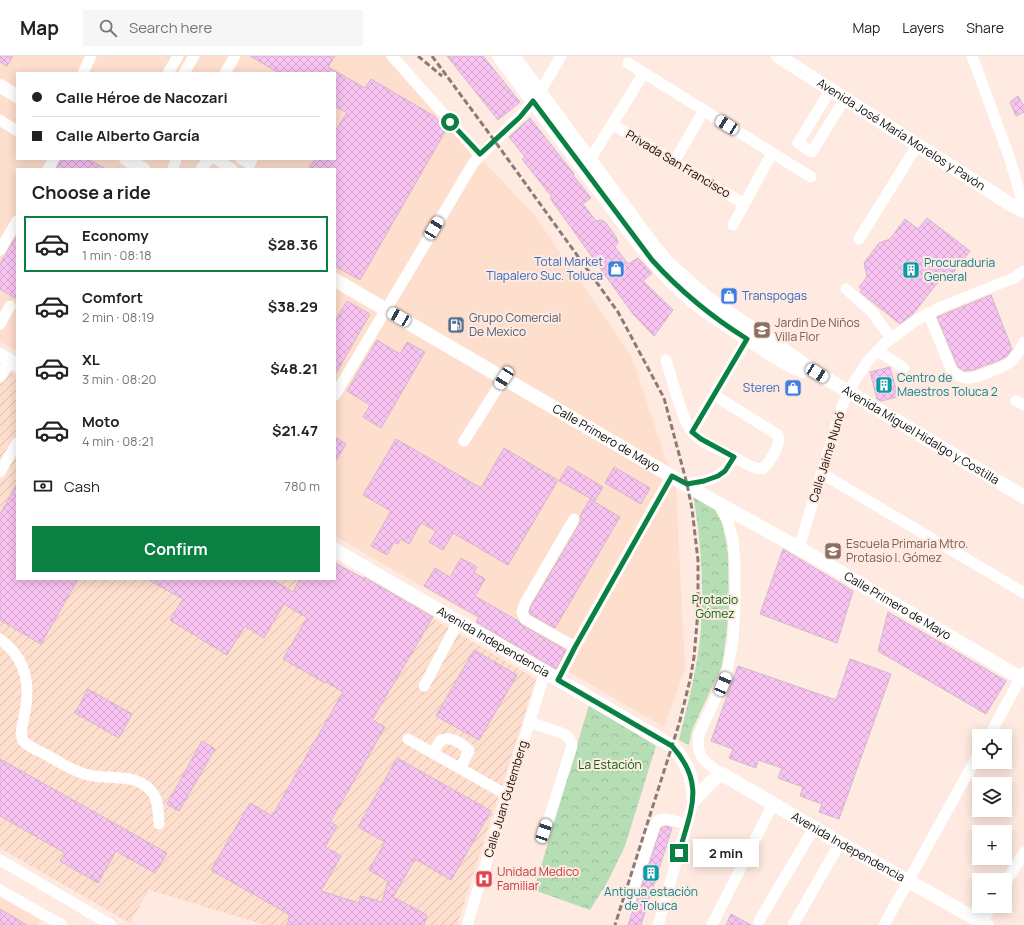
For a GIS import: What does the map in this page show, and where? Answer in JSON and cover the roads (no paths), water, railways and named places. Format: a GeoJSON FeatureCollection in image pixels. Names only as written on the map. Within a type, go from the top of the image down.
{"type":"FeatureCollection","features":[{"type":"Feature","properties":{"kind":"main road","name":"Avenida Miguel Hidalgo y Costilla"},"geometry":{"type":"LineString","coordinates":[[499,56],[536,96],[590,161],[655,248],[686,280],[706,297],[724,311],[848,393],[1024,497]]}},
{"type":"Feature","properties":{"kind":"main road","name":"Avenida Miguel Hidalgo y Costilla"},"geometry":{"type":"LineString","coordinates":[[514,56],[536,96]]}},
{"type":"Feature","properties":{"kind":"main road","name":"Avenida José María Morelos y Pavón"},"geometry":{"type":"LineString","coordinates":[[778,56],[1010,204],[1024,211]]}},
{"type":"Feature","properties":{"kind":"main road"},"geometry":{"type":"LineString","coordinates":[[0,86],[16,95]]}},
{"type":"Feature","properties":{"kind":"main road"},"geometry":{"type":"LineString","coordinates":[[128,160],[141,168]]}},
{"type":"Feature","properties":{"kind":"main road","name":"Avenida Miguel Hidalgo y Costilla"},"geometry":{"type":"LineString","coordinates":[[590,161],[652,260],[670,280],[703,309],[747,339],[802,371],[817,373]]}},
{"type":"Feature","properties":{"kind":"main road","name":"Calle Primero de Mayo"},"geometry":{"type":"LineString","coordinates":[[336,281],[720,504],[1023,677]]}},
{"type":"Feature","properties":{"kind":"main road","name":"Avenida Independencia"},"geometry":{"type":"LineString","coordinates":[[336,551],[672,746],[684,762],[691,775],[694,800]]}},
{"type":"Feature","properties":{"kind":"main road"},"geometry":{"type":"LineString","coordinates":[[694,800],[712,781],[722,774]]}},
{"type":"Feature","properties":{"kind":"main road","name":"Avenida Independencia"},"geometry":{"type":"LineString","coordinates":[[722,774],[840,843],[984,924]]}},
{"type":"Feature","properties":{"kind":"street"},"geometry":{"type":"LineString","coordinates":[[83,72],[91,56]]}},
{"type":"Feature","properties":{"kind":"street"},"geometry":{"type":"LineString","coordinates":[[169,72],[178,56]]}},
{"type":"Feature","properties":{"kind":"street"},"geometry":{"type":"LineString","coordinates":[[185,72],[194,56]]}},
{"type":"Feature","properties":{"kind":"street"},"geometry":{"type":"LineString","coordinates":[[226,72],[235,56]]}},
{"type":"Feature","properties":{"kind":"street"},"geometry":{"type":"LineString","coordinates":[[392,56],[480,154]]}},
{"type":"Feature","properties":{"kind":"street"},"geometry":{"type":"LineString","coordinates":[[336,393],[466,174],[480,154],[520,117],[536,96],[561,56]]}},
{"type":"Feature","properties":{"kind":"street"},"geometry":{"type":"LineString","coordinates":[[972,56],[1010,156],[1022,192],[1024,207]]}},
{"type":"Feature","properties":{"kind":"street"},"geometry":{"type":"LineString","coordinates":[[628,63],[811,177]]}},
{"type":"Feature","properties":{"kind":"street"},"geometry":{"type":"LineString","coordinates":[[590,161],[644,73]]}},
{"type":"Feature","properties":{"kind":"street"},"geometry":{"type":"LineString","coordinates":[[831,89],[798,143],[812,152],[845,98]]}},
{"type":"Feature","properties":{"kind":"street"},"geometry":{"type":"LineString","coordinates":[[674,162],[704,110]]}},
{"type":"Feature","properties":{"kind":"street"},"geometry":{"type":"LineString","coordinates":[[0,120],[16,129]]}},
{"type":"Feature","properties":{"kind":"street","name":"Privada San Francisco"},"geometry":{"type":"LineString","coordinates":[[612,124],[744,204]]}},
{"type":"Feature","properties":{"kind":"street"},"geometry":{"type":"LineString","coordinates":[[859,239],[918,144]]}},
{"type":"Feature","properties":{"kind":"street"},"geometry":{"type":"LineString","coordinates":[[733,225],[772,153]]}},
{"type":"Feature","properties":{"kind":"street"},"geometry":{"type":"LineString","coordinates":[[202,168],[208,160]]}},
{"type":"Feature","properties":{"kind":"street"},"geometry":{"type":"LineString","coordinates":[[218,160],[230,168]]}},
{"type":"Feature","properties":{"kind":"street"},"geometry":{"type":"LineString","coordinates":[[0,250],[16,223]]}},
{"type":"Feature","properties":{"kind":"street","name":"Calle Jaime Nunó"},"geometry":{"type":"LineString","coordinates":[[799,548],[837,423],[848,393],[876,352],[916,320],[928,313],[1014,278],[1024,271]]}},
{"type":"Feature","properties":{"kind":"street"},"geometry":{"type":"LineString","coordinates":[[846,289],[872,312],[892,338]]}},
{"type":"Feature","properties":{"kind":"street"},"geometry":{"type":"LineString","coordinates":[[0,324],[10,306]]}},
{"type":"Feature","properties":{"kind":"street"},"geometry":{"type":"LineString","coordinates":[[928,313],[952,370],[964,378],[973,378],[1008,363],[1015,357],[1024,342]]}},
{"type":"Feature","properties":{"kind":"street"},"geometry":{"type":"LineString","coordinates":[[692,432],[747,339]]}},
{"type":"Feature","properties":{"kind":"street"},"geometry":{"type":"LineString","coordinates":[[876,352],[904,368]]}},
{"type":"Feature","properties":{"kind":"street"},"geometry":{"type":"LineString","coordinates":[[0,377],[9,360]]}},
{"type":"Feature","properties":{"kind":"street"},"geometry":{"type":"LineString","coordinates":[[666,360],[683,412],[692,432],[701,439],[734,457],[762,469],[768,463],[778,445],[780,438],[775,432],[714,395]]}},
{"type":"Feature","properties":{"kind":"street"},"geometry":{"type":"LineString","coordinates":[[464,441],[504,378]]}},
{"type":"Feature","properties":{"kind":"street"},"geometry":{"type":"LineString","coordinates":[[0,472],[16,445]]}},
{"type":"Feature","properties":{"kind":"street"},"geometry":{"type":"LineString","coordinates":[[687,484],[704,481],[718,476],[725,471],[734,457]]}},
{"type":"Feature","properties":{"kind":"street"},"geometry":{"type":"LineString","coordinates":[[822,473],[1024,593]]}},
{"type":"Feature","properties":{"kind":"street"},"geometry":{"type":"LineString","coordinates":[[558,680],[575,647],[672,476]]}},
{"type":"Feature","properties":{"kind":"street","name":"Avenida Independencia"},"geometry":{"type":"LineString","coordinates":[[720,504],[728,522],[733,540],[735,563],[733,641],[726,676],[699,734],[697,743],[704,761],[722,774]]}},
{"type":"Feature","properties":{"kind":"street"},"geometry":{"type":"LineString","coordinates":[[574,519],[525,603],[522,612],[525,619],[575,647]]}},
{"type":"Feature","properties":{"kind":"street"},"geometry":{"type":"LineString","coordinates":[[424,686],[458,622]]}},
{"type":"Feature","properties":{"kind":"street"},"geometry":{"type":"LineString","coordinates":[[0,639],[21,661],[26,671],[28,695],[21,734],[23,741],[86,775],[97,777],[116,777],[138,782],[146,786],[152,791],[156,798],[159,824]]}},
{"type":"Feature","properties":{"kind":"street","name":"Calle Juan Gutemberg"},"geometry":{"type":"LineString","coordinates":[[467,925],[544,672]]}},
{"type":"Feature","properties":{"kind":"street"},"geometry":{"type":"LineString","coordinates":[[993,729],[1023,677]]}},
{"type":"Feature","properties":{"kind":"street"},"geometry":{"type":"LineString","coordinates":[[529,722],[564,734],[572,743],[544,831]]}},
{"type":"Feature","properties":{"kind":"street"},"geometry":{"type":"LineString","coordinates":[[408,738],[507,795]]}},
{"type":"Feature","properties":{"kind":"street"},"geometry":{"type":"LineString","coordinates":[[433,752],[441,740],[447,738],[454,740],[469,751],[460,768]]}},
{"type":"Feature","properties":{"kind":"street"},"geometry":{"type":"LineString","coordinates":[[884,925],[972,766]]}},
{"type":"Feature","properties":{"kind":"street"},"geometry":{"type":"LineString","coordinates":[[658,925],[694,800]]}},
{"type":"Feature","properties":{"kind":"street"},"geometry":{"type":"LineString","coordinates":[[712,925],[773,804]]}},
{"type":"Feature","properties":{"kind":"street"},"geometry":{"type":"LineString","coordinates":[[629,903],[655,824],[658,820],[666,819],[687,824]]}},
{"type":"Feature","properties":{"kind":"street"},"geometry":{"type":"LineString","coordinates":[[759,921],[814,828]]}},
{"type":"Feature","properties":{"kind":"street"},"geometry":{"type":"LineString","coordinates":[[793,925],[840,843]]}},
{"type":"Feature","properties":{"kind":"street"},"geometry":{"type":"LineString","coordinates":[[1012,873],[1024,852]]}},
{"type":"Feature","properties":{"kind":"street"},"geometry":{"type":"LineString","coordinates":[[0,860],[112,924]]}},
{"type":"Feature","properties":{"kind":"street"},"geometry":{"type":"LineString","coordinates":[[0,890],[62,925]]}},
{"type":"Feature","properties":{"kind":"street"},"geometry":{"type":"LineString","coordinates":[[984,924],[989,913]]}},
{"type":"Feature","properties":{"kind":"railway"},"geometry":{"type":"LineString","coordinates":[[418,56],[442,76]]}},
{"type":"Feature","properties":{"kind":"railway"},"geometry":{"type":"LineString","coordinates":[[432,56],[618,312],[664,398],[687,484],[692,509],[698,560],[698,611],[694,657],[679,724],[615,925]]}},
{"type":"Feature","properties":{"kind":"place","name":"Total Market Tlapalero Suc. Toluca"},"geometry":{"type":"Point","coordinates":[616,269]}},
{"type":"Feature","properties":{"kind":"place","name":"Procuraduria General"},"geometry":{"type":"Point","coordinates":[911,270]}},
{"type":"Feature","properties":{"kind":"place","name":"Transpogas"},"geometry":{"type":"Point","coordinates":[729,296]}},
{"type":"Feature","properties":{"kind":"place","name":"Grupo Comercial De Mexico"},"geometry":{"type":"Point","coordinates":[456,325]}},
{"type":"Feature","properties":{"kind":"place","name":"Jardin De Niños Villa Flor"},"geometry":{"type":"Point","coordinates":[762,330]}},
{"type":"Feature","properties":{"kind":"place","name":"Centro de Maestros Toluca 2"},"geometry":{"type":"Point","coordinates":[884,385]}},
{"type":"Feature","properties":{"kind":"place","name":"Steren"},"geometry":{"type":"Point","coordinates":[793,388]}},
{"type":"Feature","properties":{"kind":"place","name":"Escuela Primaria Mtro. Protasio I. Gómez"},"geometry":{"type":"Point","coordinates":[833,551]}},
{"type":"Feature","properties":{"kind":"place","name":"Antigua estación de Toluca"},"geometry":{"type":"Point","coordinates":[651,873]}},
{"type":"Feature","properties":{"kind":"place","name":"Unidad Medico Familiar"},"geometry":{"type":"Point","coordinates":[484,879]}},
{"type":"Feature","properties":{"kind":"park label","name":"Protacio Gómez"},"geometry":{"type":"Point","coordinates":[715,607]}},
{"type":"Feature","properties":{"kind":"park label","name":"La Estación"},"geometry":{"type":"Point","coordinates":[610,765]}}]}
